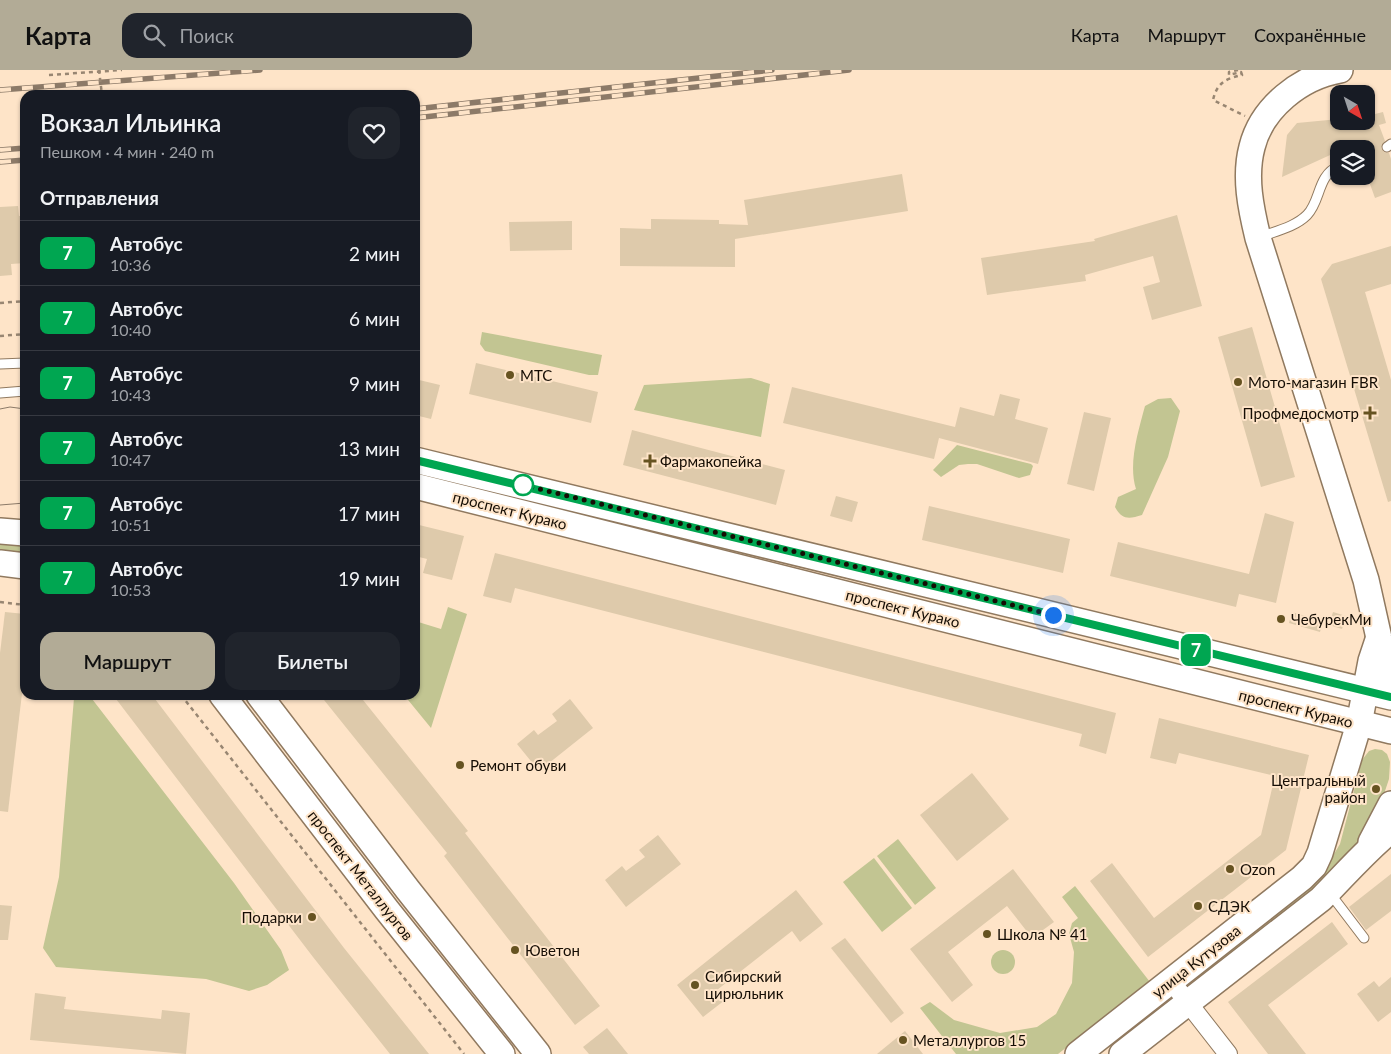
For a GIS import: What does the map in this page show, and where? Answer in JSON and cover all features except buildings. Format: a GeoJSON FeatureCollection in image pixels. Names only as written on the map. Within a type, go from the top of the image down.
{"type":"FeatureCollection","features":[{"type":"Feature","properties":{"kind":"main road"},"geometry":{"type":"LineString","coordinates":[[1340,70],[1324,73],[1305,82],[1284,96],[1262,125],[1252,146],[1249,178],[1250,207],[1258,238],[1361,562],[1391,679]]}},
{"type":"Feature","properties":{"kind":"main road","name":"проспект Курако"},"geometry":{"type":"LineString","coordinates":[[420,462],[502,494],[1391,731]]}},
{"type":"Feature","properties":{"kind":"main road","name":"проспект Курако"},"geometry":{"type":"LineString","coordinates":[[420,486],[502,494],[1391,697]]}},
{"type":"Feature","properties":{"kind":"main road"},"geometry":{"type":"LineString","coordinates":[[0,532],[20,533]]}},
{"type":"Feature","properties":{"kind":"main road"},"geometry":{"type":"LineString","coordinates":[[0,563],[20,565]]}},
{"type":"Feature","properties":{"kind":"main road","name":"улица Кутузова"},"geometry":{"type":"LineString","coordinates":[[1078,1054],[1302,878],[1314,866],[1320,853],[1359,724],[1367,691],[1371,661],[1379,638]]}},
{"type":"Feature","properties":{"kind":"main road","name":"проспект Металлургов"},"geometry":{"type":"LineString","coordinates":[[226,700],[387,910],[502,1054]]}},
{"type":"Feature","properties":{"kind":"main road","name":"проспект Металлургов"},"geometry":{"type":"LineString","coordinates":[[263,700],[408,890],[538,1054]]}},
{"type":"Feature","properties":{"kind":"main road"},"geometry":{"type":"LineString","coordinates":[[1368,849],[1391,804]]}},
{"type":"Feature","properties":{"kind":"main road","name":"улица Кутузова"},"geometry":{"type":"LineString","coordinates":[[1122,1054],[1328,891],[1368,849],[1391,830]]}},
{"type":"Feature","properties":{"kind":"street"},"geometry":{"type":"LineString","coordinates":[[1171,981],[1228,1054]]}},
{"type":"Feature","properties":{"kind":"lane"},"geometry":{"type":"LineString","coordinates":[[1258,238],[1298,222],[1309,213],[1324,178],[1330,173]]}},
{"type":"Feature","properties":{"kind":"lane"},"geometry":{"type":"LineString","coordinates":[[0,364],[20,363]]}},
{"type":"Feature","properties":{"kind":"lane"},"geometry":{"type":"LineString","coordinates":[[0,392],[20,391]]}},
{"type":"Feature","properties":{"kind":"lane"},"geometry":{"type":"LineString","coordinates":[[1328,891],[1364,938]]}},
{"type":"Feature","properties":{"kind":"path"},"geometry":{"type":"LineString","coordinates":[[49,75],[122,70]]}},
{"type":"Feature","properties":{"kind":"path"},"geometry":{"type":"LineString","coordinates":[[1238,70],[1229,72],[1230,75],[1241,72],[1242,75],[1226,79],[1221,83],[1215,90],[1212,100],[1262,125]]}},
{"type":"Feature","properties":{"kind":"path"},"geometry":{"type":"LineString","coordinates":[[99,71],[101,90]]}},
{"type":"Feature","properties":{"kind":"path"},"geometry":{"type":"LineString","coordinates":[[0,303],[20,301]]}},
{"type":"Feature","properties":{"kind":"path"},"geometry":{"type":"LineString","coordinates":[[0,336],[20,334]]}},
{"type":"Feature","properties":{"kind":"path"},"geometry":{"type":"LineString","coordinates":[[0,602],[20,604]]}},
{"type":"Feature","properties":{"kind":"path"},"geometry":{"type":"LineString","coordinates":[[185,700],[464,1054]]}},
{"type":"Feature","properties":{"kind":"green space"},"geometry":{"type":"Polygon","coordinates":[[[482,332],[602,355],[598,375],[589,375],[485,351],[480,344],[482,332]]]}},
{"type":"Feature","properties":{"kind":"green space"},"geometry":{"type":"Polygon","coordinates":[[[751,378],[770,384],[761,437],[634,410],[644,385],[751,378]]]}},
{"type":"Feature","properties":{"kind":"green space"},"geometry":{"type":"Polygon","coordinates":[[[1171,398],[1180,411],[1168,457],[1142,515],[1130,518],[1123,516],[1115,507],[1118,497],[1136,489],[1133,459],[1145,406],[1158,399],[1171,398]]]}},
{"type":"Feature","properties":{"kind":"green space"},"geometry":{"type":"Polygon","coordinates":[[[957,445],[1031,464],[1033,466],[1030,475],[1019,478],[977,464],[968,464],[959,465],[941,477],[933,470],[957,445]]]}},
{"type":"Feature","properties":{"kind":"green space"},"geometry":{"type":"Polygon","coordinates":[[[0,541],[20,543],[20,556],[0,554],[0,541]]]}},
{"type":"Feature","properties":{"kind":"green space"},"geometry":{"type":"Polygon","coordinates":[[[448,607],[467,614],[431,728],[408,700],[420,700],[420,623],[441,629],[448,607]]]}},
{"type":"Feature","properties":{"kind":"green space"},"geometry":{"type":"Polygon","coordinates":[[[74,700],[93,700],[234,883],[281,950],[289,970],[267,985],[249,991],[206,979],[56,967],[43,948],[59,877],[74,700]]]}},
{"type":"Feature","properties":{"kind":"green space"},"geometry":{"type":"Polygon","coordinates":[[[1375,749],[1382,750],[1387,754],[1390,762],[1389,779],[1379,809],[1348,863],[1197,982],[1198,975],[1322,874],[1340,844],[1362,760],[1369,751],[1375,749]]]}},
{"type":"Feature","properties":{"kind":"green space"},"geometry":{"type":"Polygon","coordinates":[[[898,839],[936,888],[915,905],[877,856],[898,839]]]}},
{"type":"Feature","properties":{"kind":"green space"},"geometry":{"type":"Polygon","coordinates":[[[874,858],[912,908],[882,932],[843,882],[874,858]]]}},
{"type":"Feature","properties":{"kind":"green space"},"geometry":{"type":"Polygon","coordinates":[[[1075,886],[1150,982],[1058,1054],[956,1054],[920,1008],[930,1002],[954,1020],[1000,1033],[1037,1027],[1056,1014],[1072,983],[1074,952],[1069,934],[1072,923],[1078,918],[1062,897],[1075,886]]]}},
{"type":"Feature","properties":{"kind":"green space"},"geometry":{"type":"Polygon","coordinates":[[[1003,950],[1012,953],[1015,962],[1012,971],[1003,974],[994,971],[991,962],[994,953],[1003,950]]]}},
{"type":"Feature","properties":{"kind":"tram line"},"geometry":{"type":"LineString","coordinates":[[0,409],[10,407],[20,408]]}},
{"type":"Feature","properties":{"kind":"tram line"},"geometry":{"type":"LineString","coordinates":[[0,505],[20,503]]}},
{"type":"Feature","properties":{"kind":"railway"},"geometry":{"type":"LineString","coordinates":[[0,90],[260,70]]}},
{"type":"Feature","properties":{"kind":"railway"},"geometry":{"type":"LineString","coordinates":[[420,108],[772,70]]}},
{"type":"Feature","properties":{"kind":"railway"},"geometry":{"type":"LineString","coordinates":[[420,117],[849,70]]}},
{"type":"Feature","properties":{"kind":"railway"},"geometry":{"type":"LineString","coordinates":[[0,150],[20,148]]}},
{"type":"Feature","properties":{"kind":"railway"},"geometry":{"type":"LineString","coordinates":[[0,162],[20,160]]}},
{"type":"Feature","properties":{"kind":"bus line","name":"7"},"geometry":{"type":"LineString","coordinates":[[420,461],[1391,697]]}},
{"type":"Feature","properties":{"kind":"place","name":"МТС"},"geometry":{"type":"Point","coordinates":[510,375]}},
{"type":"Feature","properties":{"kind":"place","name":"Мото-магазин FBR"},"geometry":{"type":"Point","coordinates":[1238,382]}},
{"type":"Feature","properties":{"kind":"place","name":"Профмедосмотр"},"geometry":{"type":"Point","coordinates":[1370,413]}},
{"type":"Feature","properties":{"kind":"place","name":"Фармакопейка"},"geometry":{"type":"Point","coordinates":[650,461]}},
{"type":"Feature","properties":{"kind":"place","name":"ЧебурекМи"},"geometry":{"type":"Point","coordinates":[1281,619]}},
{"type":"Feature","properties":{"kind":"place","name":"Ремонт обуви"},"geometry":{"type":"Point","coordinates":[460,765]}},
{"type":"Feature","properties":{"kind":"place","name":"Центральный район"},"geometry":{"type":"Point","coordinates":[1376,789]}},
{"type":"Feature","properties":{"kind":"place","name":"Ozon"},"geometry":{"type":"Point","coordinates":[1230,869]}},
{"type":"Feature","properties":{"kind":"place","name":"СДЭК"},"geometry":{"type":"Point","coordinates":[1198,906]}},
{"type":"Feature","properties":{"kind":"place","name":"Подарки"},"geometry":{"type":"Point","coordinates":[312,917]}},
{"type":"Feature","properties":{"kind":"place","name":"Школа № 41"},"geometry":{"type":"Point","coordinates":[987,934]}},
{"type":"Feature","properties":{"kind":"place","name":"Юветон"},"geometry":{"type":"Point","coordinates":[515,950]}},
{"type":"Feature","properties":{"kind":"place","name":"Сибирский цирюльник"},"geometry":{"type":"Point","coordinates":[695,985]}},
{"type":"Feature","properties":{"kind":"place","name":"Металлургов 15"},"geometry":{"type":"Point","coordinates":[903,1040]}},
{"type":"Feature","properties":{"kind":"route"},"geometry":{"type":"LineString","coordinates":[[523,485],[1053,615]]}}]}
